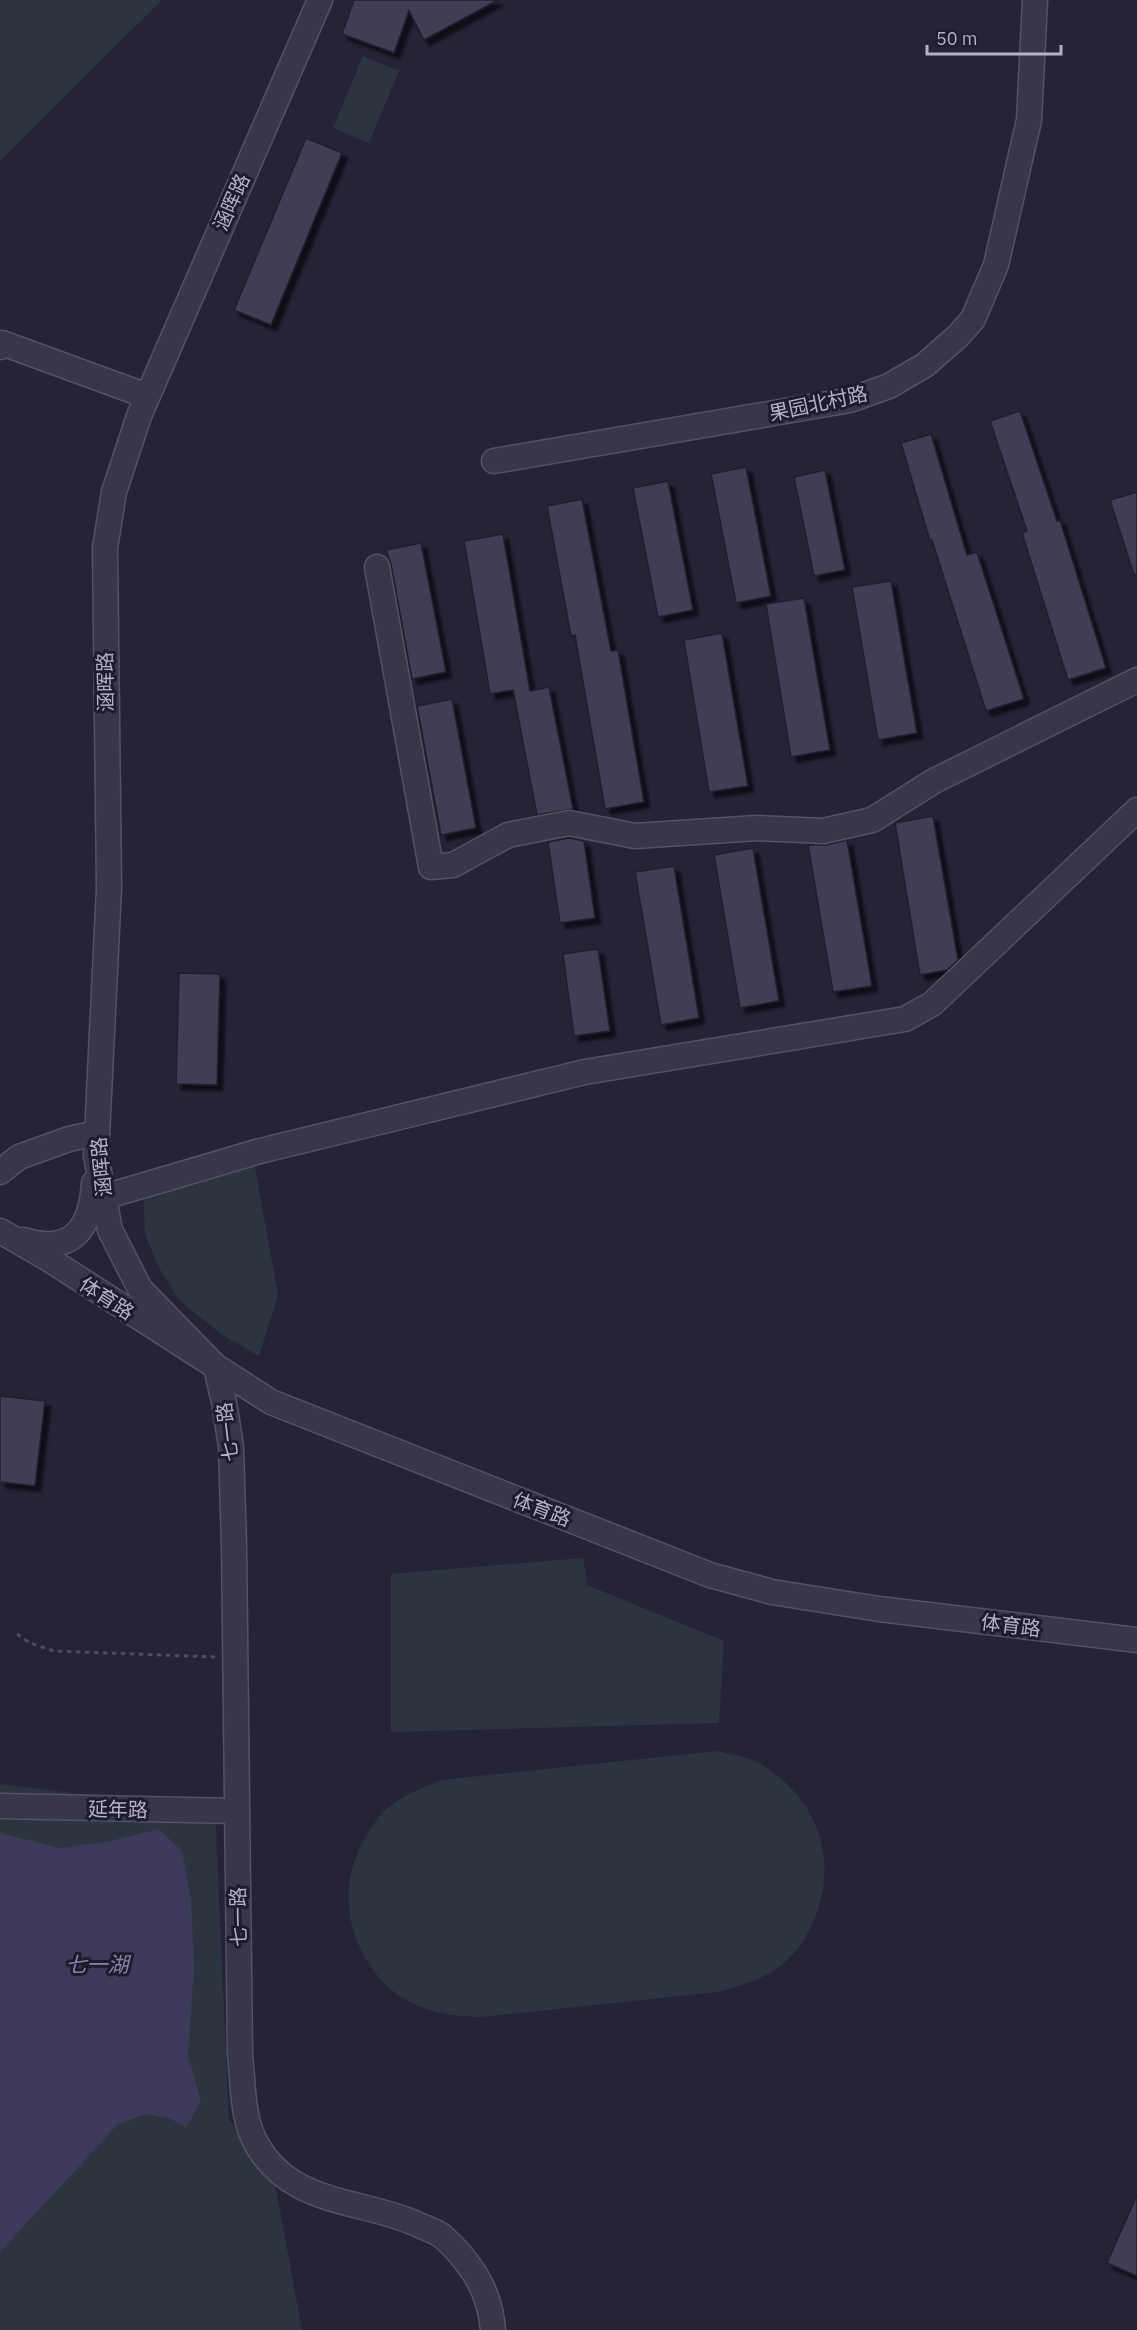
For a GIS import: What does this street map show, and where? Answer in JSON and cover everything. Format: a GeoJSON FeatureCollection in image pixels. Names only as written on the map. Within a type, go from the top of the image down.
{"type":"FeatureCollection","features":[{"type":"Feature","properties":{"kind":"street","name":"涵晖路"},"geometry":{"type":"LineString","coordinates":[[216,1367],[140,1289],[110,1230],[104,1197],[97,1145],[109,888],[105,548],[114,492],[147,396],[320,0]]}},
{"type":"Feature","properties":{"kind":"street","name":"果园北村路"},"geometry":{"type":"LineString","coordinates":[[494,461],[850,400],[908,377],[942,351],[973,319],[996,265],[1029,120],[1035,0]]}},
{"type":"Feature","properties":{"kind":"street"},"geometry":{"type":"LineString","coordinates":[[0,347],[2,343],[147,396]]}},
{"type":"Feature","properties":{"kind":"street"},"geometry":{"type":"LineString","coordinates":[[377,567],[431,867],[453,865],[508,835],[569,823],[635,836],[757,828],[823,831],[872,820],[934,781],[1137,680]]}},
{"type":"Feature","properties":{"kind":"street"},"geometry":{"type":"LineString","coordinates":[[104,1197],[260,1151],[585,1072],[905,1019],[932,1004],[1137,810]]}},
{"type":"Feature","properties":{"kind":"street"},"geometry":{"type":"LineString","coordinates":[[0,1172],[19,1157],[69,1139],[97,1145],[92,1206],[87,1222],[78,1233],[61,1242],[41,1246],[5,1234]]}},
{"type":"Feature","properties":{"kind":"street","name":"体育路"},"geometry":{"type":"LineString","coordinates":[[5,1234],[282,1407],[710,1575],[772,1592],[879,1609],[1137,1640]]}},
{"type":"Feature","properties":{"kind":"street","name":"七一路"},"geometry":{"type":"LineString","coordinates":[[216,1367],[231,1446],[240,2055],[245,2103],[253,2136],[266,2157],[281,2174],[298,2186],[321,2197],[406,2219],[440,2235],[461,2254],[479,2278],[492,2312],[493,2330]]}},
{"type":"Feature","properties":{"kind":"street","name":"延年路"},"geometry":{"type":"LineString","coordinates":[[0,1806],[236,1811]]}},
{"type":"Feature","properties":{"kind":"path"},"geometry":{"type":"LineString","coordinates":[[17,1634],[30,1643],[54,1652],[235,1658]]}},
{"type":"Feature","properties":{"kind":"shaded area"},"geometry":{"type":"Polygon","coordinates":[[[0,0],[162,0],[0,161],[0,0]]]}},
{"type":"Feature","properties":{"kind":"shaded area"},"geometry":{"type":"Polygon","coordinates":[[[363,56],[399,71],[369,143],[333,128],[363,56]]]}},
{"type":"Feature","properties":{"kind":"shaded area"},"geometry":{"type":"Polygon","coordinates":[[[254,1162],[278,1295],[259,1356],[221,1334],[179,1300],[158,1266],[145,1234],[143,1193],[254,1162]]]}},
{"type":"Feature","properties":{"kind":"shaded area"},"geometry":{"type":"Polygon","coordinates":[[[583,1558],[587,1585],[724,1641],[719,1723],[391,1732],[391,1574],[583,1558]]]}},
{"type":"Feature","properties":{"kind":"shaded area"},"geometry":{"type":"Polygon","coordinates":[[[717,1751],[757,1762],[792,1789],[805,1806],[822,1844],[823,1887],[816,1916],[806,1937],[797,1949],[779,1967],[763,1977],[717,1992],[481,2017],[444,2014],[410,2002],[395,1993],[370,1966],[354,1932],[348,1896],[350,1879],[357,1854],[369,1831],[385,1810],[400,1799],[441,1780],[717,1751]]]}},
{"type":"Feature","properties":{"kind":"shaded area"},"geometry":{"type":"Polygon","coordinates":[[[0,1784],[215,1811],[229,2120],[272,2167],[302,2330],[0,2330],[0,1784]]]}},
{"type":"Feature","properties":{"kind":"water","name":"七一湖"},"geometry":{"type":"Polygon","coordinates":[[[159,1829],[182,1851],[191,1898],[194,1968],[188,2056],[201,2101],[186,2128],[171,2119],[147,2114],[118,2124],[0,2252],[0,1833],[60,1848],[110,1841],[159,1829]]]}},
{"type":"Feature","properties":{"kind":"building"},"geometry":{"type":"Polygon","coordinates":[[[354,0],[498,0],[424,40],[409,11],[394,53],[342,34],[354,0]]]}},
{"type":"Feature","properties":{"kind":"building"},"geometry":{"type":"Polygon","coordinates":[[[306,138],[342,153],[271,325],[234,310],[306,138]]]}},
{"type":"Feature","properties":{"kind":"building"},"geometry":{"type":"Polygon","coordinates":[[[1020,411],[1057,521],[1060,520],[1106,668],[1068,680],[1022,533],[1027,531],[990,421],[1020,411]]]}},
{"type":"Feature","properties":{"kind":"building"},"geometry":{"type":"Polygon","coordinates":[[[931,434],[967,555],[977,552],[1024,699],[986,711],[932,540],[930,541],[901,443],[931,434]]]}},
{"type":"Feature","properties":{"kind":"building"},"geometry":{"type":"Polygon","coordinates":[[[746,467],[771,596],[736,603],[711,474],[746,467]]]}},
{"type":"Feature","properties":{"kind":"building"},"geometry":{"type":"Polygon","coordinates":[[[825,470],[845,570],[814,576],[794,477],[825,470]]]}},
{"type":"Feature","properties":{"kind":"building"},"geometry":{"type":"Polygon","coordinates":[[[668,481],[693,610],[658,617],[633,488],[668,481]]]}},
{"type":"Feature","properties":{"kind":"building"},"geometry":{"type":"Polygon","coordinates":[[[1137,492],[1137,574],[1134,575],[1110,500],[1137,492]]]}},
{"type":"Feature","properties":{"kind":"building"},"geometry":{"type":"Polygon","coordinates":[[[582,499],[611,651],[618,650],[644,802],[605,809],[575,635],[571,636],[547,506],[582,499]]]}},
{"type":"Feature","properties":{"kind":"building"},"geometry":{"type":"Polygon","coordinates":[[[503,534],[530,691],[549,687],[573,809],[537,815],[513,690],[490,694],[464,541],[503,534]]]}},
{"type":"Feature","properties":{"kind":"building"},"geometry":{"type":"Polygon","coordinates":[[[421,543],[446,672],[412,679],[391,564],[386,550],[421,543]]]}},
{"type":"Feature","properties":{"kind":"building"},"geometry":{"type":"Polygon","coordinates":[[[891,581],[917,733],[878,740],[852,587],[891,581]]]}},
{"type":"Feature","properties":{"kind":"building"},"geometry":{"type":"Polygon","coordinates":[[[804,598],[830,750],[791,757],[766,604],[804,598]]]}},
{"type":"Feature","properties":{"kind":"building"},"geometry":{"type":"Polygon","coordinates":[[[722,633],[748,786],[709,792],[684,640],[722,633]]]}},
{"type":"Feature","properties":{"kind":"building"},"geometry":{"type":"Polygon","coordinates":[[[452,699],[476,828],[441,835],[417,706],[452,699]]]}},
{"type":"Feature","properties":{"kind":"building"},"geometry":{"type":"Polygon","coordinates":[[[933,816],[958,960],[947,970],[920,975],[895,823],[933,816]]]}},
{"type":"Feature","properties":{"kind":"building"},"geometry":{"type":"Polygon","coordinates":[[[569,838],[584,841],[595,918],[560,923],[548,842],[569,838]]]}},
{"type":"Feature","properties":{"kind":"building"},"geometry":{"type":"Polygon","coordinates":[[[847,840],[872,986],[833,992],[808,845],[826,845],[847,840]]]}},
{"type":"Feature","properties":{"kind":"building"},"geometry":{"type":"Polygon","coordinates":[[[753,848],[779,1001],[740,1008],[714,855],[753,848]]]}},
{"type":"Feature","properties":{"kind":"building"},"geometry":{"type":"Polygon","coordinates":[[[674,866],[699,1018],[661,1025],[635,872],[674,866]]]}},
{"type":"Feature","properties":{"kind":"building"},"geometry":{"type":"Polygon","coordinates":[[[598,949],[610,1031],[574,1036],[563,954],[598,949]]]}},
{"type":"Feature","properties":{"kind":"building"},"geometry":{"type":"Polygon","coordinates":[[[179,973],[220,974],[217,1085],[176,1084],[179,973]]]}},
{"type":"Feature","properties":{"kind":"building"},"geometry":{"type":"Polygon","coordinates":[[[0,1396],[45,1401],[35,1486],[0,1482],[0,1396]]]}},
{"type":"Feature","properties":{"kind":"building"},"geometry":{"type":"Polygon","coordinates":[[[1137,2195],[1137,2276],[1107,2263],[1137,2195]]]}}]}
